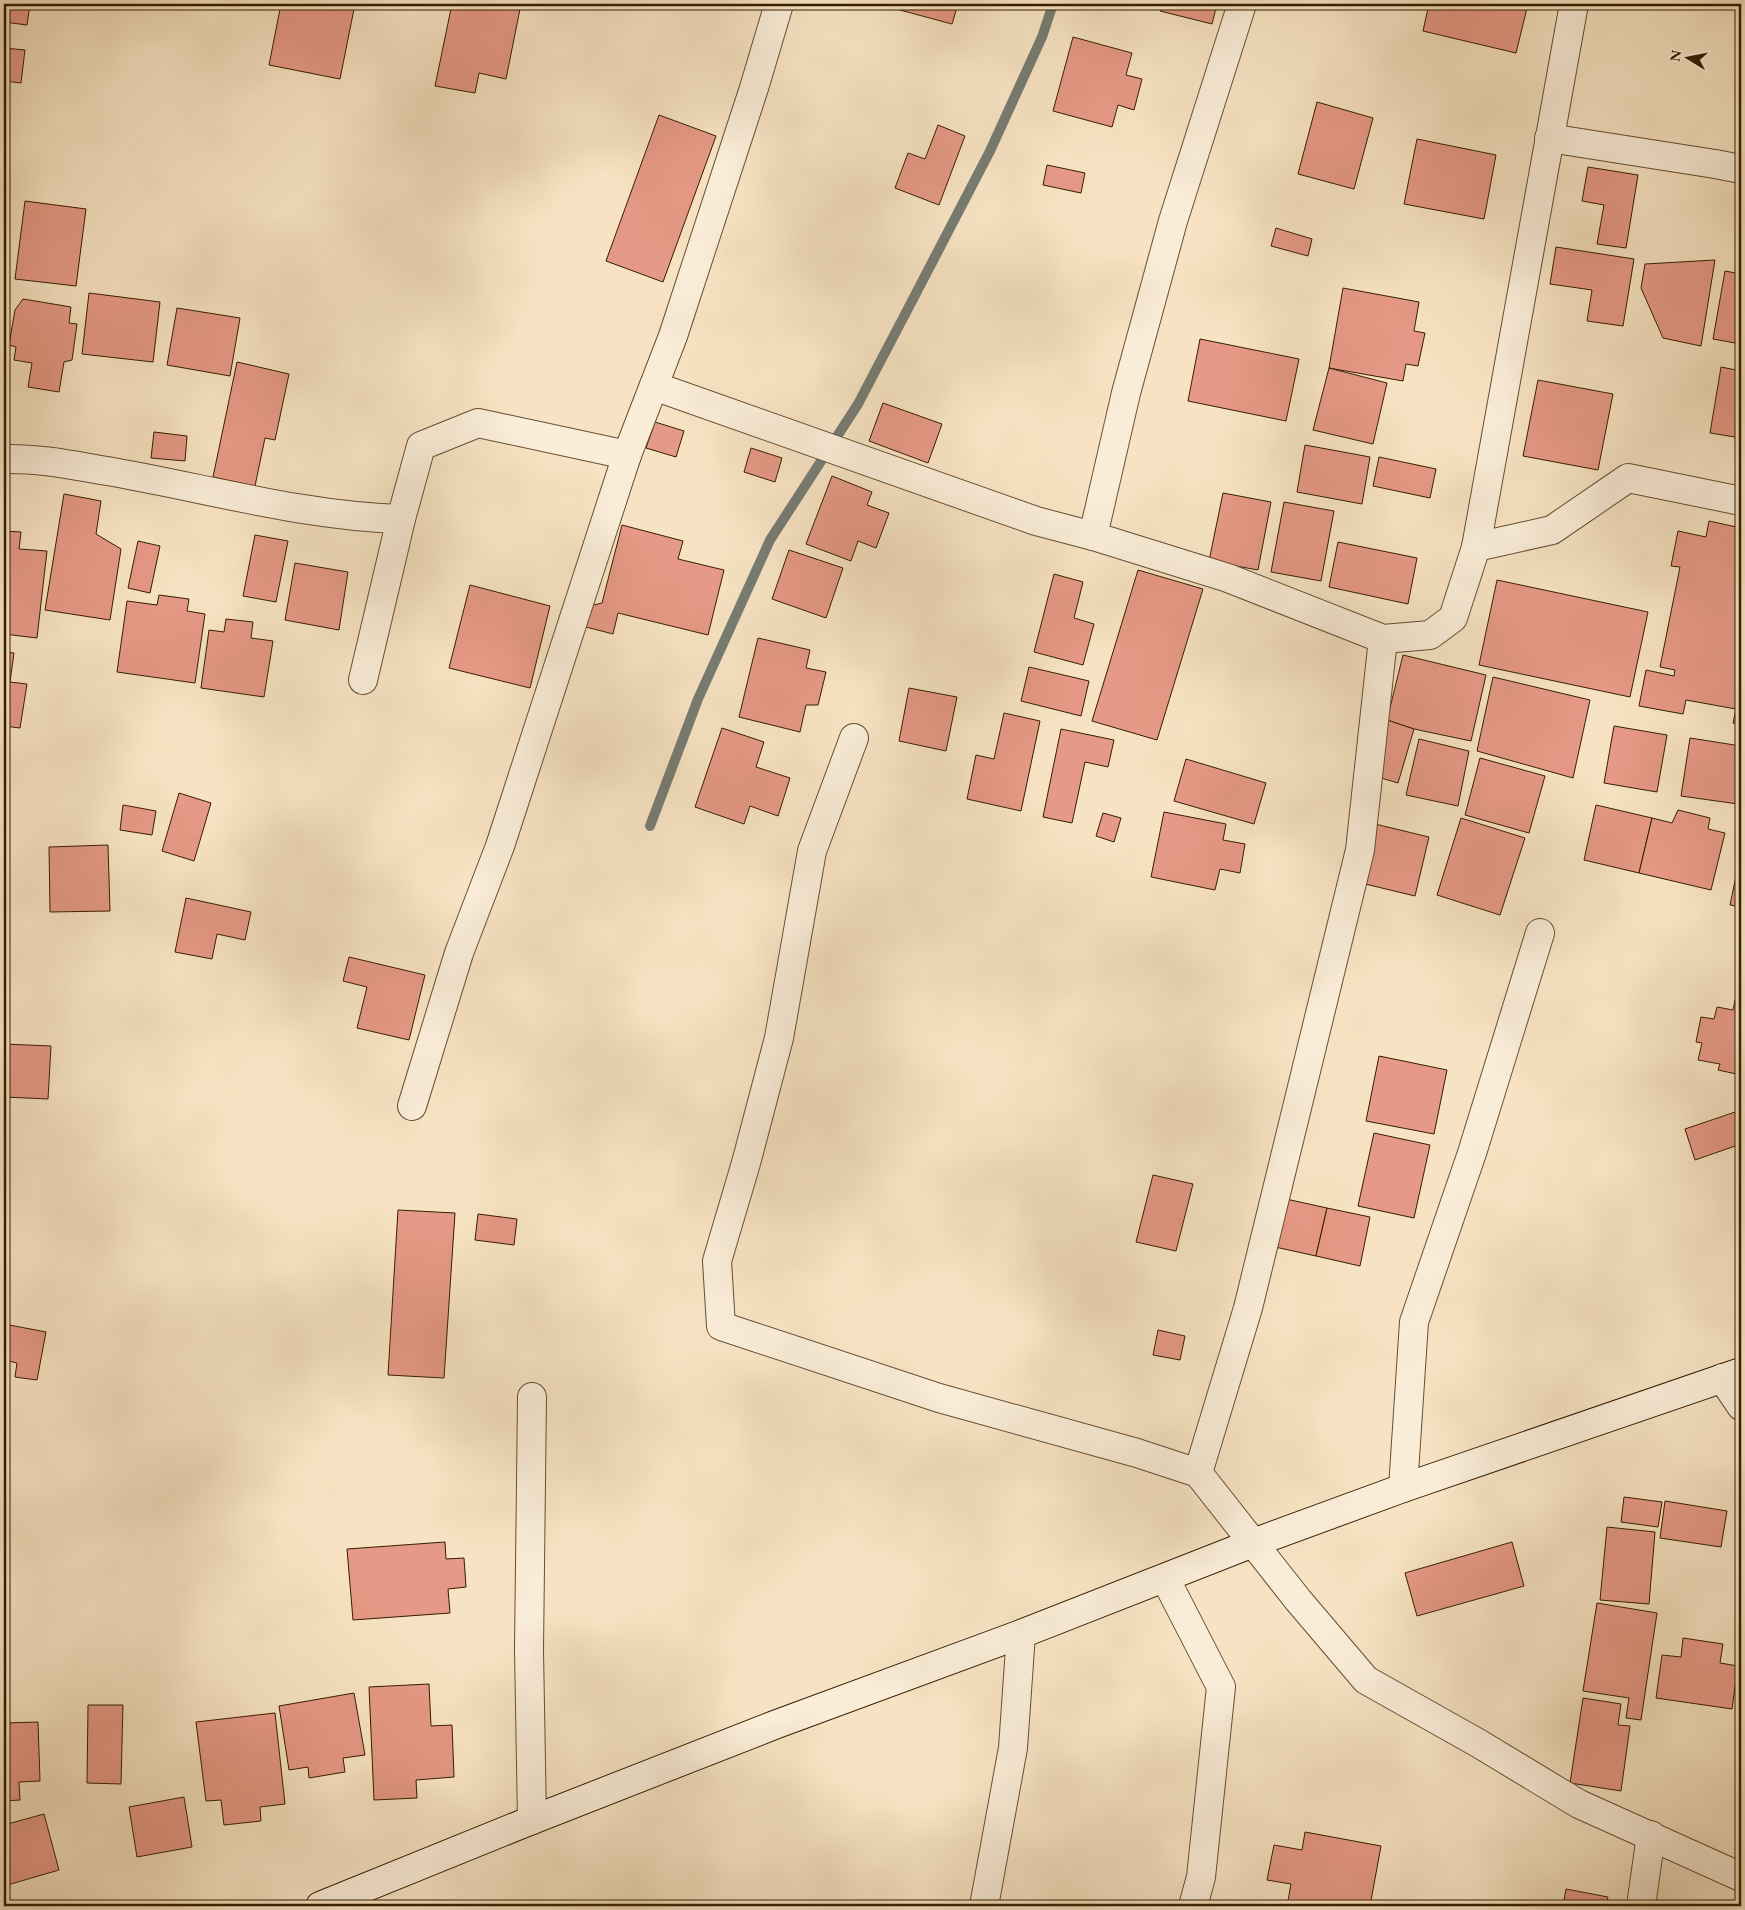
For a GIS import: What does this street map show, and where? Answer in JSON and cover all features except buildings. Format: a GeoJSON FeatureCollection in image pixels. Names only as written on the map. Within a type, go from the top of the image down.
{"type":"FeatureCollection","features":[{"type":"Feature","properties":{"kind":"street"},"geometry":{"type":"LineString","coordinates":[[412,1106],[460,953],[500,846],[627,455],[673,336],[754,88],[779,4]]}},
{"type":"Feature","properties":{"kind":"street"},"geometry":{"type":"LineString","coordinates":[[1093,536],[1126,393],[1173,221],[1242,4]]}},
{"type":"Feature","properties":{"kind":"street"},"geometry":{"type":"LineString","coordinates":[[654,386],[1036,521],[1093,536],[1228,578],[1383,639],[1430,635],[1453,618],[1476,547],[1574,4]]}},
{"type":"Feature","properties":{"kind":"street"},"geometry":{"type":"LineString","coordinates":[[1549,138],[1715,164],[1741,170]]}},
{"type":"Feature","properties":{"kind":"street"},"geometry":{"type":"LineString","coordinates":[[363,680],[401,519],[422,446],[478,423],[627,455]]}},
{"type":"Feature","properties":{"kind":"street"},"geometry":{"type":"LineString","coordinates":[[4,459],[32,458],[361,518],[401,519]]}},
{"type":"Feature","properties":{"kind":"street"},"geometry":{"type":"LineString","coordinates":[[1476,547],[1552,530],[1628,478],[1741,501]]}},
{"type":"Feature","properties":{"kind":"street"},"geometry":{"type":"LineString","coordinates":[[1198,1473],[1248,1308],[1360,850],[1383,639]]}},
{"type":"Feature","properties":{"kind":"street"},"geometry":{"type":"LineString","coordinates":[[854,738],[812,852],[779,1038],[746,1163],[716,1261],[720,1326],[939,1398],[1138,1453],[1198,1473],[1298,1600],[1366,1680],[1478,1743],[1579,1804],[1741,1877]]}},
{"type":"Feature","properties":{"kind":"street"},"geometry":{"type":"LineString","coordinates":[[1404,1488],[1414,1322],[1472,1154],[1540,933]]}},
{"type":"Feature","properties":{"kind":"street"},"geometry":{"type":"LineString","coordinates":[[320,1906],[777,1724],[1021,1634],[1253,1543],[1404,1488],[1732,1375],[1741,1406]]}},
{"type":"Feature","properties":{"kind":"street"},"geometry":{"type":"LineString","coordinates":[[532,1397],[529,1650],[532,1820]]}},
{"type":"Feature","properties":{"kind":"street"},"geometry":{"type":"LineString","coordinates":[[1165,1578],[1221,1687],[1201,1877],[1193,1906]]}},
{"type":"Feature","properties":{"kind":"street"},"geometry":{"type":"LineString","coordinates":[[984,1906],[1013,1748],[1021,1634]]}},
{"type":"Feature","properties":{"kind":"street"},"geometry":{"type":"LineString","coordinates":[[1641,1906],[1650,1835]]}},
{"type":"Feature","properties":{"kind":"waterway"},"geometry":{"type":"LineString","coordinates":[[650,826],[698,699],[770,540],[858,404],[990,151],[1042,37],[1053,4]]}}]}
